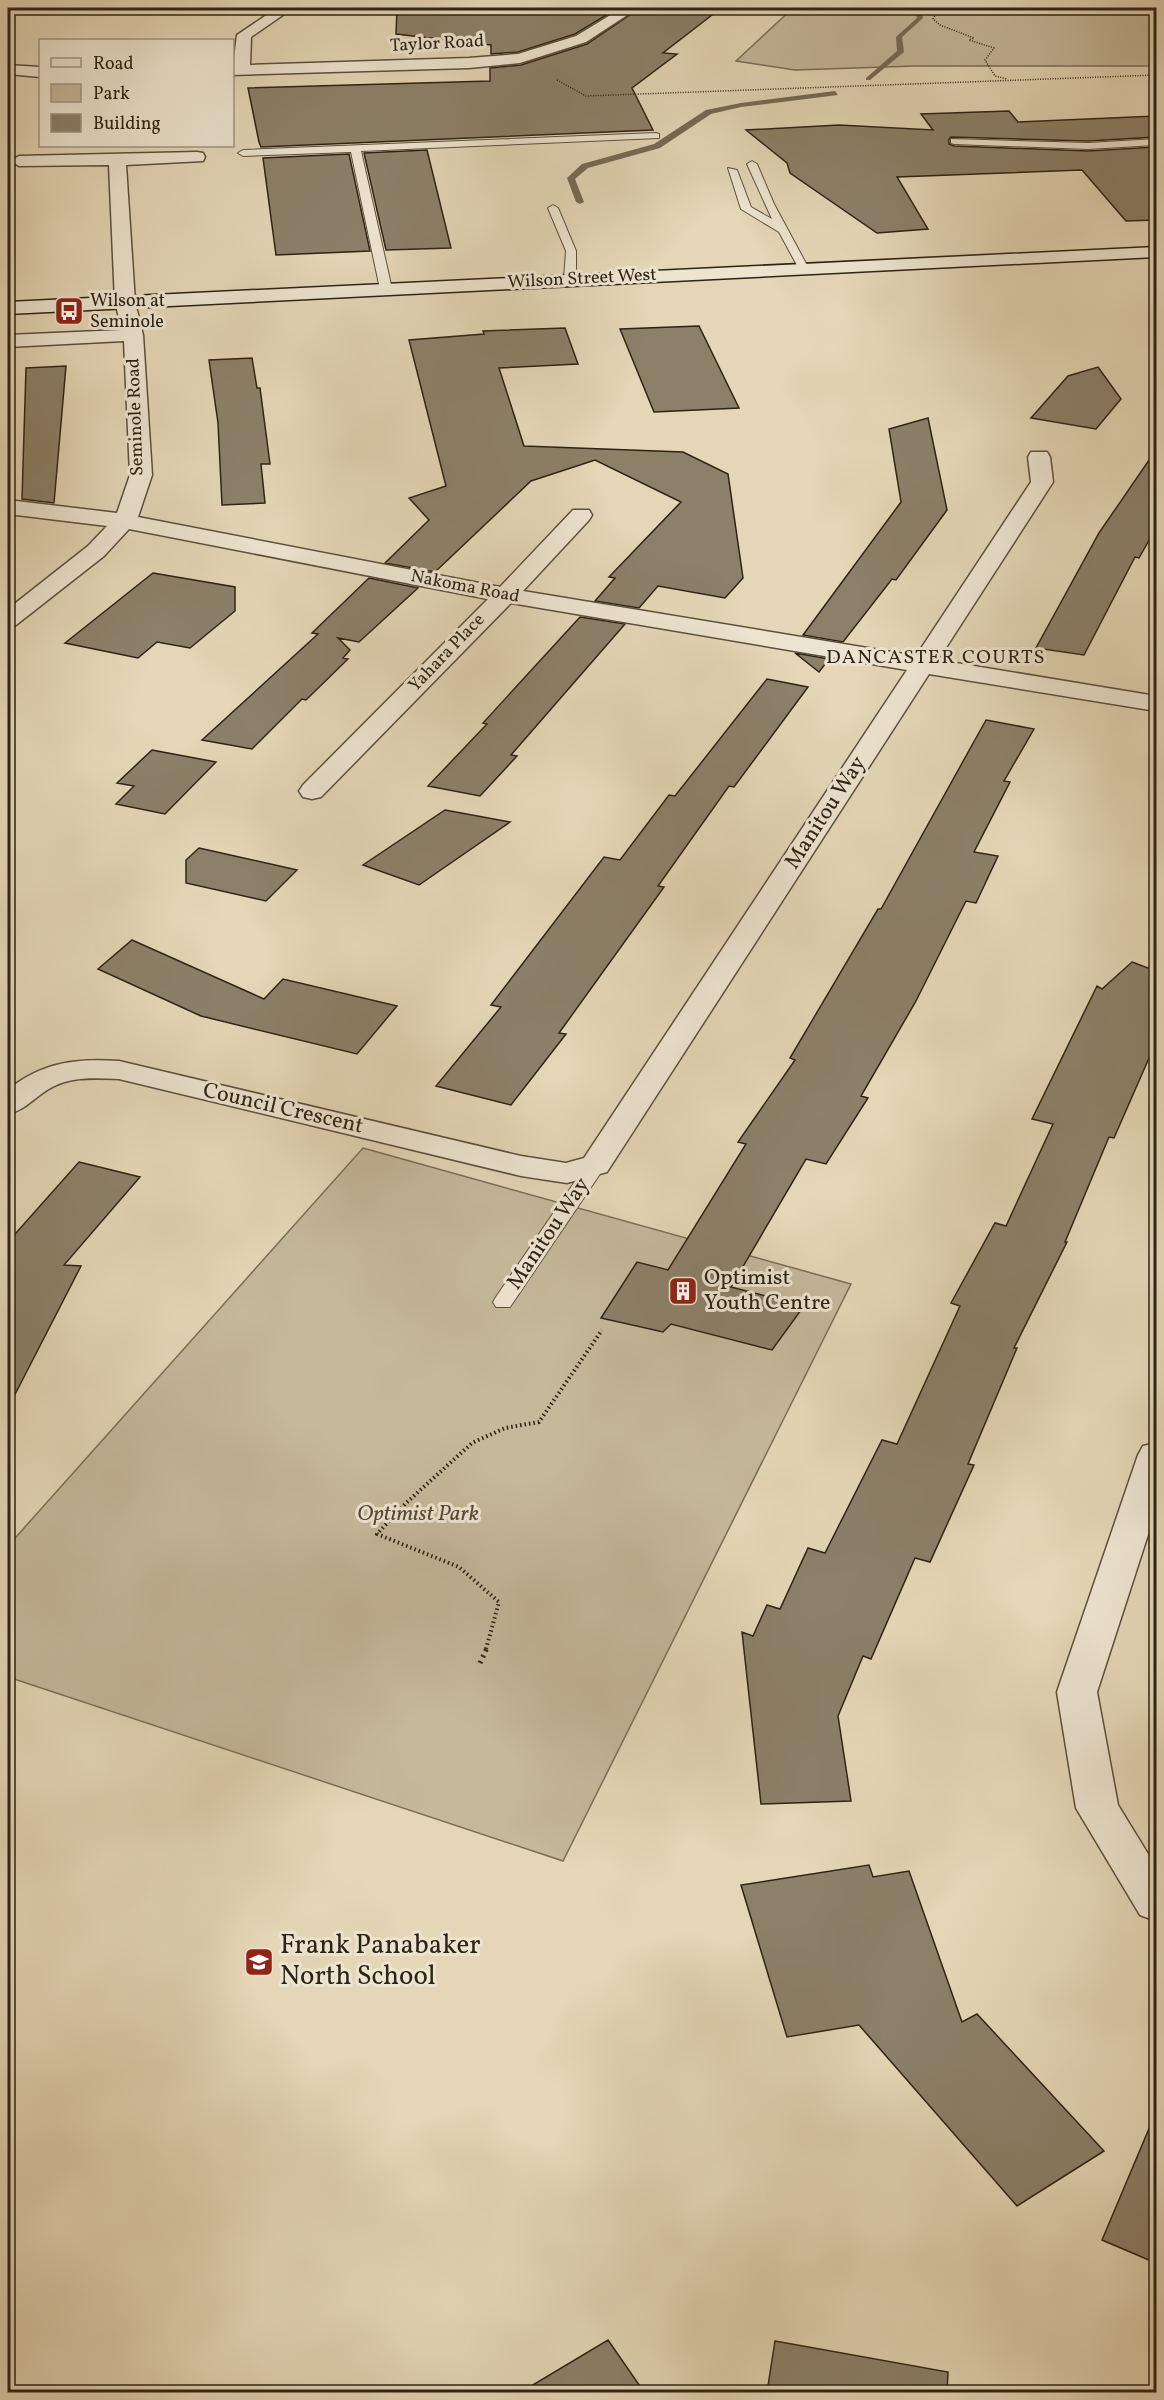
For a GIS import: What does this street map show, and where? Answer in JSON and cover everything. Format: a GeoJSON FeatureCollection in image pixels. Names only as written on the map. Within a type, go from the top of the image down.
{"type":"FeatureCollection","features":[{"type":"Feature","properties":{"kind":"street"},"geometry":{"type":"LineString","coordinates":[[237,70],[244,35],[286,8]]}},
{"type":"Feature","properties":{"kind":"street","name":"Taylor Road"},"geometry":{"type":"LineString","coordinates":[[237,70],[469,63],[520,58],[581,39],[632,8]]}},
{"type":"Feature","properties":{"kind":"street"},"geometry":{"type":"LineString","coordinates":[[8,70],[39,72]]}},
{"type":"Feature","properties":{"kind":"street"},"geometry":{"type":"LineString","coordinates":[[19,161],[197,157]]}},
{"type":"Feature","properties":{"kind":"street","name":"Seminole Road"},"geometry":{"type":"LineString","coordinates":[[8,620],[96,550],[124,522],[130,511],[141,475],[133,335],[125,303],[117,160]]}},
{"type":"Feature","properties":{"kind":"street","name":"Wilson Street West"},"geometry":{"type":"LineString","coordinates":[[8,308],[1156,252]]}},
{"type":"Feature","properties":{"kind":"street"},"geometry":{"type":"LineString","coordinates":[[8,341],[133,335]]}},
{"type":"Feature","properties":{"kind":"street","name":"Manitou Way"},"geometry":{"type":"LineString","coordinates":[[582,1169],[922,665],[1042,482],[1039,457]]}},
{"type":"Feature","properties":{"kind":"street","name":"Nakoma Road"},"geometry":{"type":"LineString","coordinates":[[8,507],[124,522],[504,595],[1156,704]]}},
{"type":"Feature","properties":{"kind":"street","name":"Yahara Place"},"geometry":{"type":"LineString","coordinates":[[312,792],[560,540],[581,514]]}},
{"type":"Feature","properties":{"kind":"street","name":"Council Crescent"},"geometry":{"type":"LineString","coordinates":[[8,1105],[29,1086],[52,1072],[88,1067],[119,1070],[521,1166],[582,1169]]}},
{"type":"Feature","properties":{"kind":"street"},"geometry":{"type":"LineString","coordinates":[[1156,1455],[1077,1692],[1097,1808],[1156,1903]]}},
{"type":"Feature","properties":{"kind":"lane"},"geometry":{"type":"LineString","coordinates":[[243,153],[656,136]]}},
{"type":"Feature","properties":{"kind":"lane"},"geometry":{"type":"LineString","coordinates":[[954,141],[1088,146],[1156,142]]}},
{"type":"Feature","properties":{"kind":"lane"},"geometry":{"type":"LineString","coordinates":[[355,148],[386,289]]}},
{"type":"Feature","properties":{"kind":"lane"},"geometry":{"type":"LineString","coordinates":[[752,164],[804,269]]}},
{"type":"Feature","properties":{"kind":"lane"},"geometry":{"type":"LineString","coordinates":[[732,171],[746,209],[783,230]]}},
{"type":"Feature","properties":{"kind":"lane"},"geometry":{"type":"LineString","coordinates":[[553,208],[571,251],[570,279]]}},
{"type":"Feature","properties":{"kind":"lane","name":"Manitou Way"},"geometry":{"type":"LineString","coordinates":[[502,1302],[582,1169]]}},
{"type":"Feature","properties":{"kind":"path"},"geometry":{"type":"LineString","coordinates":[[957,8],[937,12],[933,19],[940,25],[974,38],[969,40],[994,48],[985,60],[995,76],[1010,81]]}},
{"type":"Feature","properties":{"kind":"path"},"geometry":{"type":"LineString","coordinates":[[520,58],[586,96],[1156,75]]}},
{"type":"Feature","properties":{"kind":"path"},"geometry":{"type":"LineString","coordinates":[[480,1663],[499,1602],[459,1567],[377,1534],[405,1504],[472,1443],[505,1428],[539,1422],[602,1330]]}},
{"type":"Feature","properties":{"kind":"green space"},"geometry":{"type":"Polygon","coordinates":[[[793,8],[1156,8],[1156,66],[915,66],[795,70],[736,61],[793,8]]]}},
{"type":"Feature","properties":{"kind":"green space","name":"Optimist Park"},"geometry":{"type":"Polygon","coordinates":[[[363,1148],[851,1284],[563,1861],[8,1677],[8,1546],[363,1148]]]}},
{"type":"Feature","properties":{"kind":"building"},"geometry":{"type":"Polygon","coordinates":[[[397,8],[618,8],[575,34],[518,52],[491,54],[491,45],[396,34],[397,8]]]}},
{"type":"Feature","properties":{"kind":"building"},"geometry":{"type":"Polygon","coordinates":[[[640,8],[721,8],[663,53],[677,54],[632,88],[653,130],[261,147],[259,142],[248,88],[490,81],[490,68],[521,65],[587,44],[640,8]]]}},
{"type":"Feature","properties":{"kind":"building"},"geometry":{"type":"Polygon","coordinates":[[[1009,111],[1018,122],[1156,116],[1156,137],[1088,141],[951,137],[949,144],[1088,151],[1156,147],[1156,220],[1126,221],[1082,170],[897,177],[928,229],[877,233],[790,173],[787,163],[746,130],[839,125],[933,130],[921,114],[1009,111]]]}},
{"type":"Feature","properties":{"kind":"building"},"geometry":{"type":"Polygon","coordinates":[[[427,150],[451,248],[386,250],[364,153],[427,150]]]}},
{"type":"Feature","properties":{"kind":"building"},"geometry":{"type":"Polygon","coordinates":[[[349,154],[370,251],[276,255],[263,158],[349,154]]]}},
{"type":"Feature","properties":{"kind":"building"},"geometry":{"type":"Polygon","coordinates":[[[699,326],[739,408],[654,412],[620,329],[699,326]]]}},
{"type":"Feature","properties":{"kind":"building"},"geometry":{"type":"Polygon","coordinates":[[[565,328],[578,364],[499,368],[524,446],[683,452],[728,474],[743,578],[725,598],[658,586],[639,608],[595,601],[615,578],[609,577],[681,502],[595,460],[531,481],[435,572],[385,563],[429,520],[409,498],[446,486],[409,340],[484,334],[483,331],[565,328]]]}},
{"type":"Feature","properties":{"kind":"building"},"geometry":{"type":"Polygon","coordinates":[[[252,358],[257,388],[260,388],[270,464],[261,464],[265,503],[222,505],[218,423],[209,360],[252,358]]]}},
{"type":"Feature","properties":{"kind":"building"},"geometry":{"type":"Polygon","coordinates":[[[66,366],[54,503],[22,499],[26,368],[66,366]]]}},
{"type":"Feature","properties":{"kind":"building"},"geometry":{"type":"Polygon","coordinates":[[[1098,367],[1121,399],[1096,429],[1031,418],[1068,376],[1098,367]]]}},
{"type":"Feature","properties":{"kind":"building"},"geometry":{"type":"Polygon","coordinates":[[[928,418],[947,510],[896,580],[892,579],[843,642],[803,635],[901,502],[889,429],[928,418]]]}},
{"type":"Feature","properties":{"kind":"building"},"geometry":{"type":"Polygon","coordinates":[[[1156,450],[1156,528],[1139,558],[1135,557],[1084,655],[1036,648],[1099,533],[1156,450]]]}},
{"type":"Feature","properties":{"kind":"building"},"geometry":{"type":"Polygon","coordinates":[[[153,573],[235,587],[235,611],[190,648],[157,642],[138,658],[65,643],[153,573]]]}},
{"type":"Feature","properties":{"kind":"building"},"geometry":{"type":"Polygon","coordinates":[[[369,578],[418,588],[359,642],[338,638],[350,650],[343,658],[348,659],[306,700],[302,699],[252,749],[202,740],[318,634],[312,633],[369,578]]]}},
{"type":"Feature","properties":{"kind":"building"},"geometry":{"type":"Polygon","coordinates":[[[580,617],[625,624],[511,755],[517,756],[480,796],[428,786],[487,724],[483,723],[580,617]]]}},
{"type":"Feature","properties":{"kind":"building"},"geometry":{"type":"Polygon","coordinates":[[[795,653],[829,659],[819,672],[795,653]]]}},
{"type":"Feature","properties":{"kind":"building"},"geometry":{"type":"Polygon","coordinates":[[[767,679],[808,687],[734,787],[729,786],[658,886],[664,887],[559,1033],[566,1034],[511,1105],[436,1086],[501,1007],[491,1005],[604,857],[620,860],[669,795],[675,796],[767,679]]]}},
{"type":"Feature","properties":{"kind":"building"},"geometry":{"type":"Polygon","coordinates":[[[986,720],[1034,729],[1004,781],[1010,782],[974,852],[998,856],[976,903],[966,901],[916,1001],[861,1096],[868,1098],[826,1164],[806,1159],[731,1287],[804,1306],[772,1350],[671,1324],[663,1332],[601,1318],[637,1262],[668,1270],[746,1144],[738,1142],[795,1060],[790,1058],[878,909],[881,909],[986,720]]]}},
{"type":"Feature","properties":{"kind":"building"},"geometry":{"type":"Polygon","coordinates":[[[152,750],[216,762],[165,814],[116,804],[134,786],[117,783],[152,750]]]}},
{"type":"Feature","properties":{"kind":"building"},"geometry":{"type":"Polygon","coordinates":[[[445,810],[510,822],[419,885],[363,865],[445,810]]]}},
{"type":"Feature","properties":{"kind":"building"},"geometry":{"type":"Polygon","coordinates":[[[199,848],[297,870],[266,901],[186,883],[186,860],[199,848]]]}},
{"type":"Feature","properties":{"kind":"building"},"geometry":{"type":"Polygon","coordinates":[[[132,940],[264,999],[283,979],[397,1006],[357,1054],[201,1016],[98,969],[132,940]]]}},
{"type":"Feature","properties":{"kind":"building"},"geometry":{"type":"Polygon","coordinates":[[[1132,962],[1156,971],[1156,1042],[1114,1138],[1109,1137],[1065,1242],[1067,1242],[1014,1348],[1017,1348],[968,1464],[974,1465],[930,1562],[915,1558],[871,1659],[863,1656],[838,1716],[851,1801],[761,1804],[742,1632],[753,1636],[767,1605],[780,1609],[808,1548],[825,1553],[882,1440],[897,1444],[960,1306],[951,1303],[995,1223],[1006,1226],[1053,1124],[1032,1119],[1097,986],[1102,989],[1132,962]]]}},
{"type":"Feature","properties":{"kind":"building"},"geometry":{"type":"Polygon","coordinates":[[[79,1162],[140,1177],[64,1265],[81,1266],[8,1408],[8,1242],[79,1162]]]}},
{"type":"Feature","properties":{"kind":"building"},"geometry":{"type":"Polygon","coordinates":[[[869,1865],[873,1877],[909,1871],[962,2022],[977,2014],[1104,2151],[1017,2206],[859,2025],[787,2037],[741,1885],[869,1865]]]}},
{"type":"Feature","properties":{"kind":"building"},"geometry":{"type":"Polygon","coordinates":[[[1156,2112],[1156,2263],[1102,2240],[1156,2112]]]}},
{"type":"Feature","properties":{"kind":"building"},"geometry":{"type":"Polygon","coordinates":[[[608,2340],[644,2392],[521,2392],[608,2340]]]}},
{"type":"Feature","properties":{"kind":"building"},"geometry":{"type":"Polygon","coordinates":[[[775,2341],[948,2372],[947,2392],[767,2392],[775,2341]]]}},
{"type":"Feature","properties":{"kind":"waterway"},"geometry":{"type":"LineString","coordinates":[[868,79],[901,52],[899,37],[920,18],[917,8]]}},
{"type":"Feature","properties":{"kind":"waterway"},"geometry":{"type":"LineString","coordinates":[[580,202],[571,178],[585,166],[657,146],[709,112],[741,105],[835,93]]}},
{"type":"Feature","properties":{"kind":"place","name":"Wilson at Seminole"},"geometry":{"type":"Point","coordinates":[69,311]}},
{"type":"Feature","properties":{"kind":"place","name":"Optimist Youth Centre"},"geometry":{"type":"Point","coordinates":[683,1291]}},
{"type":"Feature","properties":{"kind":"place","name":"Frank Panabaker North School"},"geometry":{"type":"Point","coordinates":[259,1962]}},
{"type":"Feature","properties":{"kind":"district","name":"DANCASTER COURTS"},"geometry":{"type":"Point","coordinates":[936,658]}}]}
